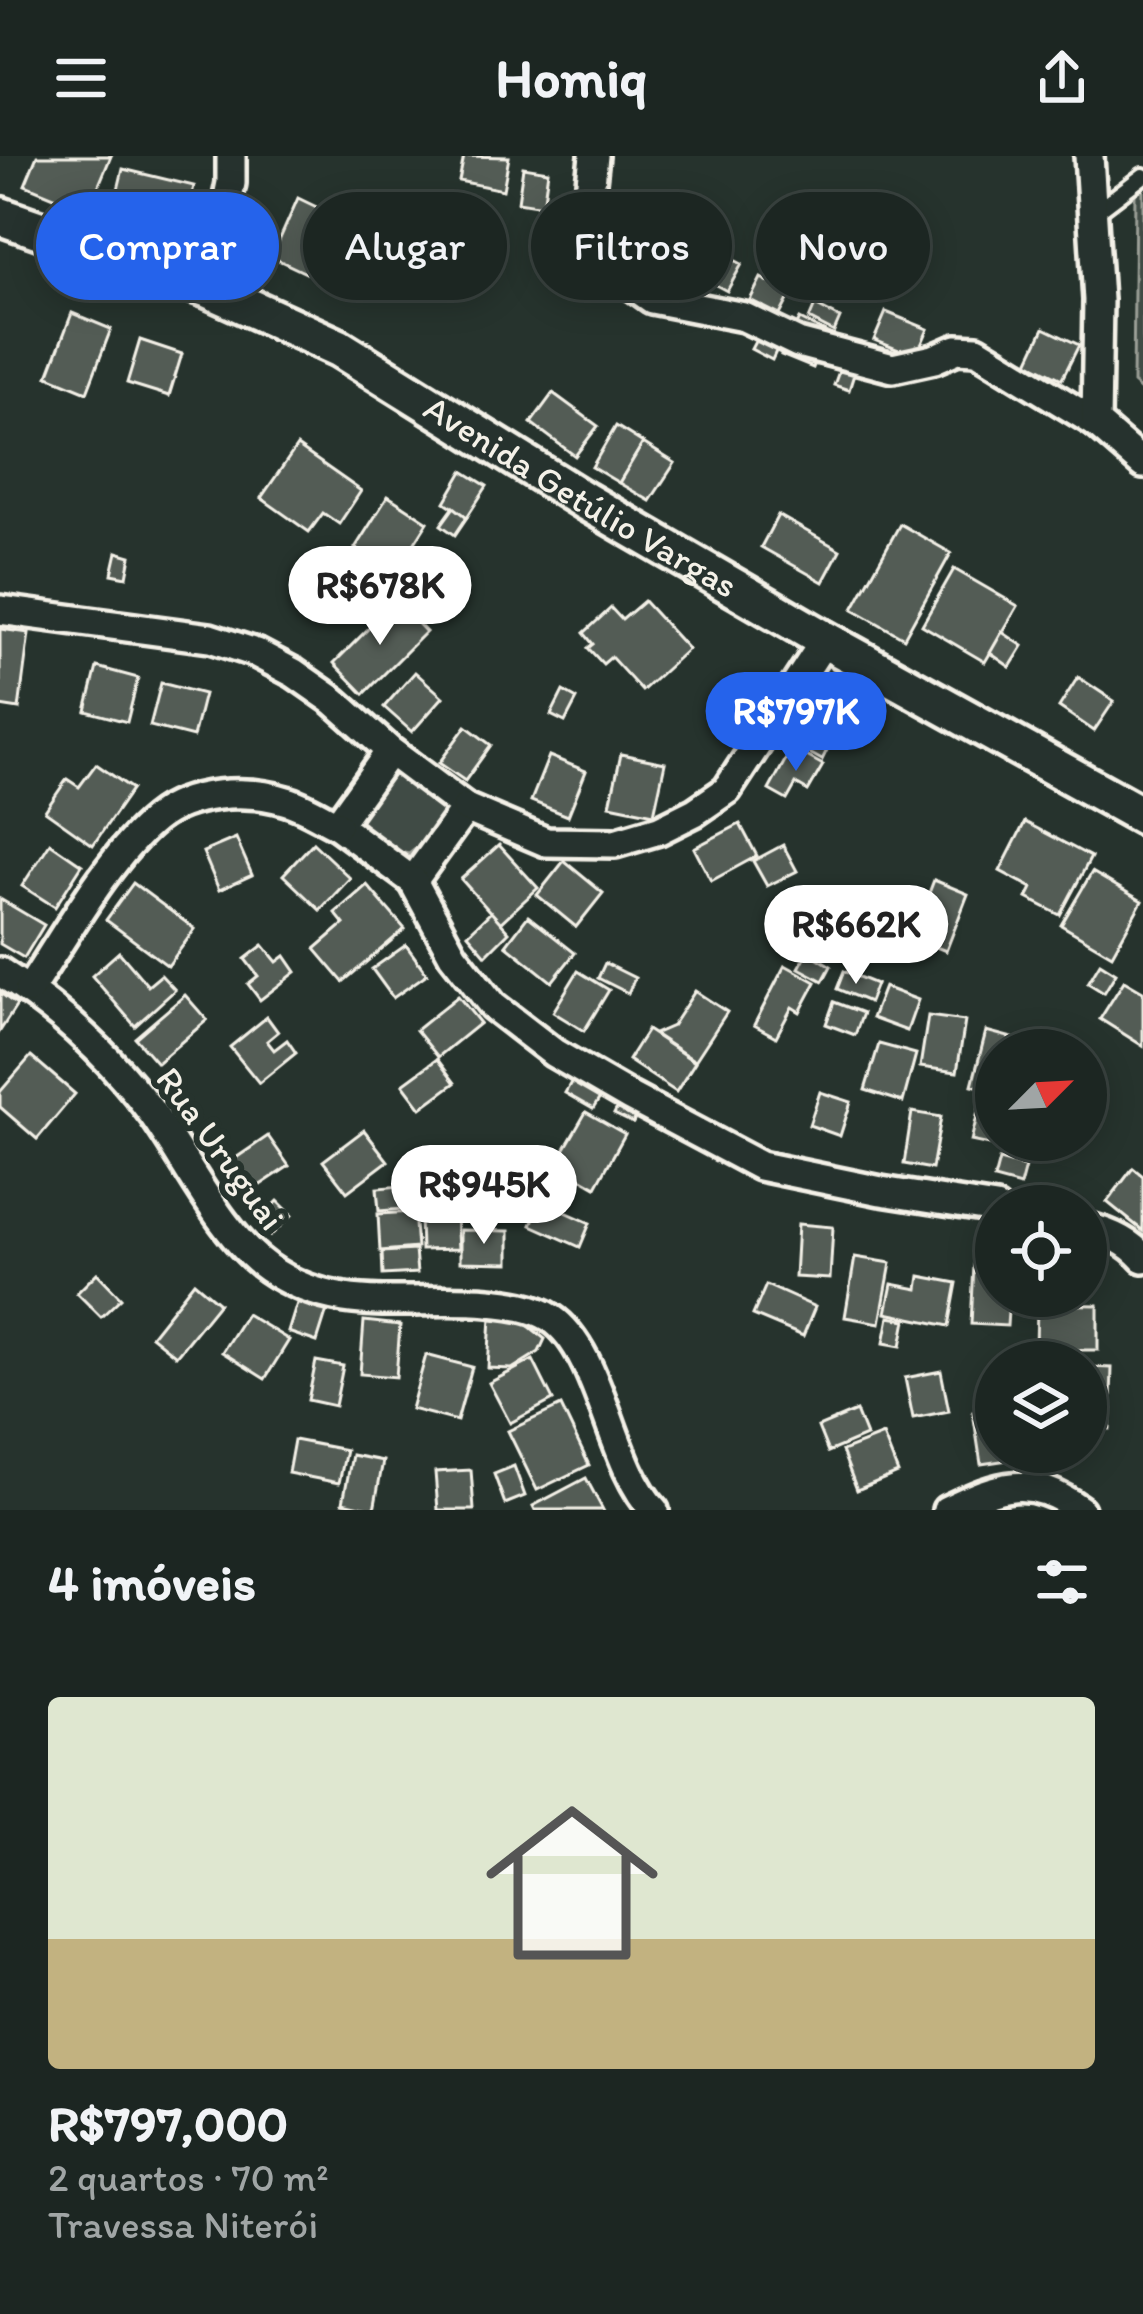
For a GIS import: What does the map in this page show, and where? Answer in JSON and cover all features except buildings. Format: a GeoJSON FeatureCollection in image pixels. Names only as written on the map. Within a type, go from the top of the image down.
{"type":"FeatureCollection","features":[{"type":"Feature","properties":{"kind":"street"},"geometry":{"type":"LineString","coordinates":[[229,192],[231,156]]}},
{"type":"Feature","properties":{"kind":"street"},"geometry":{"type":"LineString","coordinates":[[594,156],[585,236],[604,266],[652,299],[744,317],[798,343],[893,368],[957,349],[976,350],[1096,423],[1143,464]]}},
{"type":"Feature","properties":{"kind":"street"},"geometry":{"type":"LineString","coordinates":[[1089,156],[1098,300],[1096,423]]}},
{"type":"Feature","properties":{"kind":"street","name":"Avenida Getúlio Vargas"},"geometry":{"type":"LineString","coordinates":[[0,216],[36,229]]}},
{"type":"Feature","properties":{"kind":"street","name":"Avenida Getúlio Vargas"},"geometry":{"type":"LineString","coordinates":[[232,300],[339,348],[585,501],[1143,816]]}},
{"type":"Feature","properties":{"kind":"street"},"geometry":{"type":"LineString","coordinates":[[0,610],[210,638],[256,653],[334,701],[466,808],[546,842],[615,843],[659,830],[728,790],[825,640]]}},
{"type":"Feature","properties":{"kind":"street"},"geometry":{"type":"LineString","coordinates":[[337,825],[390,751]]}},
{"type":"Feature","properties":{"kind":"street"},"geometry":{"type":"LineString","coordinates":[[29,990],[124,850],[158,816],[202,797],[240,792],[288,801],[337,825],[413,881],[453,955],[493,1006],[554,1053],[760,1166],[975,1206]]}},
{"type":"Feature","properties":{"kind":"street"},"geometry":{"type":"LineString","coordinates":[[413,881],[466,808]]}},
{"type":"Feature","properties":{"kind":"street","name":"Rua Uruguai"},"geometry":{"type":"LineString","coordinates":[[0,972],[29,990],[112,1062],[154,1114],[242,1244],[266,1267],[318,1294],[361,1302],[487,1302],[553,1319],[588,1370],[622,1454],[654,1510]]}},
{"type":"Feature","properties":{"kind":"street"},"geometry":{"type":"LineString","coordinates":[[1107,1232],[1143,1258]]}},
{"type":"Feature","properties":{"kind":"street"},"geometry":{"type":"LineString","coordinates":[[947,1510],[983,1493],[1018,1486],[1044,1488],[1080,1510]]}},
{"type":"Feature","properties":{"kind":"lane"},"geometry":{"type":"LineString","coordinates":[[1093,214],[1143,176]]}},
{"type":"Feature","properties":{"kind":"shaded area"},"geometry":{"type":"Polygon","coordinates":[[[1143,189],[1143,392],[1133,383],[1135,193],[1143,189]]]}},
{"type":"Feature","properties":{"kind":"shaded area"},"geometry":{"type":"Polygon","coordinates":[[[389,773],[401,773],[445,806],[446,816],[433,835],[409,854],[378,839],[358,812],[389,773]]]}}]}
